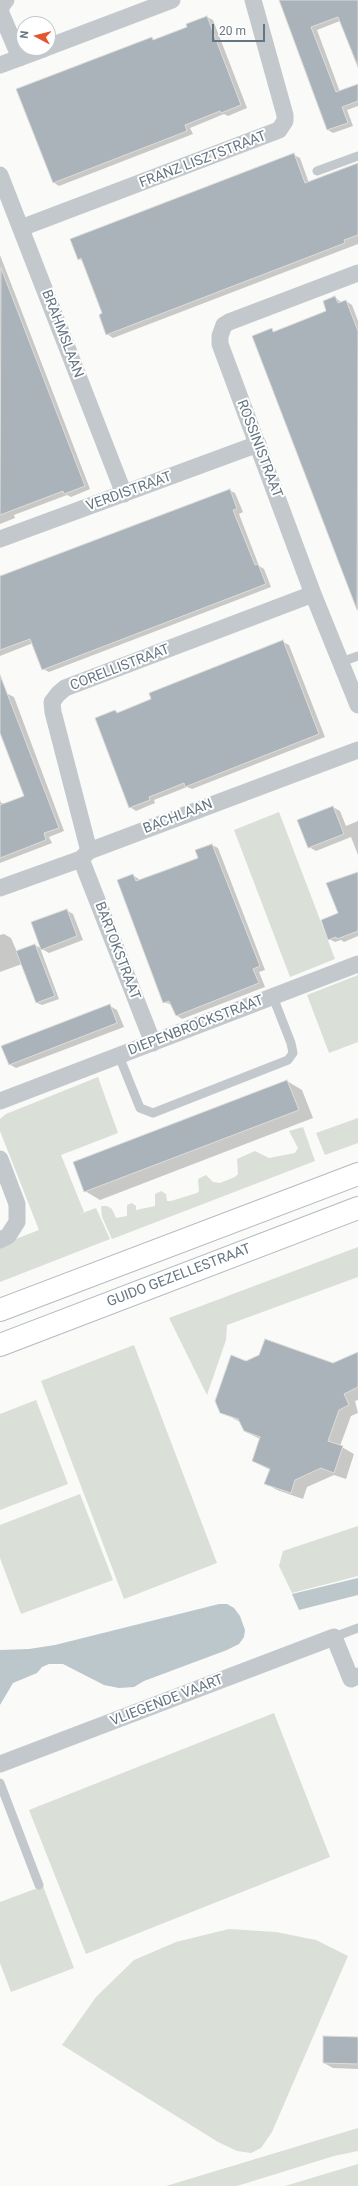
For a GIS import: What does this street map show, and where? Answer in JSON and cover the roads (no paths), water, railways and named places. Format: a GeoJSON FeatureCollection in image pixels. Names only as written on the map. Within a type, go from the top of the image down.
{"type":"FeatureCollection","features":[{"type":"Feature","properties":{"kind":"main road"},"geometry":{"type":"LineString","coordinates":[[0,1310],[358,1174]]}},
{"type":"Feature","properties":{"kind":"main road","name":"GUIDO GEZELLESTRAAT"},"geometry":{"type":"LineString","coordinates":[[0,1345],[358,1208]]}},
{"type":"Feature","properties":{"kind":"street"},"geometry":{"type":"LineString","coordinates":[[6,0],[1,6],[1,13],[20,58]]}},
{"type":"Feature","properties":{"kind":"street"},"geometry":{"type":"LineString","coordinates":[[56,45],[172,0]]}},
{"type":"Feature","properties":{"kind":"street","name":"FRANZ LISZTSTRAAT"},"geometry":{"type":"LineString","coordinates":[[21,228],[279,130],[285,121],[285,115],[253,0]]}},
{"type":"Feature","properties":{"kind":"street"},"geometry":{"type":"LineString","coordinates":[[0,65],[25,56]]}},
{"type":"Feature","properties":{"kind":"street","name":"BRAHMSLAAN"},"geometry":{"type":"LineString","coordinates":[[0,175],[124,494]]}},
{"type":"Feature","properties":{"kind":"street","name":"ROSSINISTRAAT"},"geometry":{"type":"LineString","coordinates":[[358,273],[224,325],[220,336],[220,344],[313,594],[358,705]]}},
{"type":"Feature","properties":{"kind":"street","name":"VERDISTRAAT"},"geometry":{"type":"LineString","coordinates":[[0,539],[258,444]]}},
{"type":"Feature","properties":{"kind":"street","name":"CORELLISTRAAT"},"geometry":{"type":"LineString","coordinates":[[85,855],[52,712],[52,702],[58,694],[65,688],[313,594]]}},
{"type":"Feature","properties":{"kind":"street","name":"BACHLAAN"},"geometry":{"type":"LineString","coordinates":[[0,888],[358,750]]}},
{"type":"Feature","properties":{"kind":"street","name":"BARTOKSTRAAT"},"geometry":{"type":"LineString","coordinates":[[85,855],[153,1043]]}},
{"type":"Feature","properties":{"kind":"street","name":"DIEPENBROCKSTRAAT"},"geometry":{"type":"LineString","coordinates":[[0,1101],[358,964]]}},
{"type":"Feature","properties":{"kind":"street"},"geometry":{"type":"LineString","coordinates":[[0,1159],[17,1204],[17,1222],[8,1236],[0,1240]]}},
{"type":"Feature","properties":{"kind":"street"},"geometry":{"type":"LineString","coordinates":[[334,1637],[351,1679],[358,1676]]}},
{"type":"Feature","properties":{"kind":"street","name":"VLIEGENDE VAART"},"geometry":{"type":"LineString","coordinates":[[0,1764],[334,1637]]}},
{"type":"Feature","properties":{"kind":"lane"},"geometry":{"type":"LineString","coordinates":[[317,171],[358,156]]}},
{"type":"Feature","properties":{"kind":"lane"},"geometry":{"type":"LineString","coordinates":[[341,662],[358,656]]}},
{"type":"Feature","properties":{"kind":"lane","name":"DIEPENBROCKSTRAAT"},"geometry":{"type":"LineString","coordinates":[[119,1056],[140,1108],[153,1113],[288,1060],[293,1053],[291,1043],[273,997]]}},
{"type":"Feature","properties":{"kind":"lane","name":"VLIEGENDE VAART"},"geometry":{"type":"LineString","coordinates":[[334,1637],[358,1628]]}},
{"type":"Feature","properties":{"kind":"lane"},"geometry":{"type":"LineString","coordinates":[[0,1783],[39,1885]]}}]}
